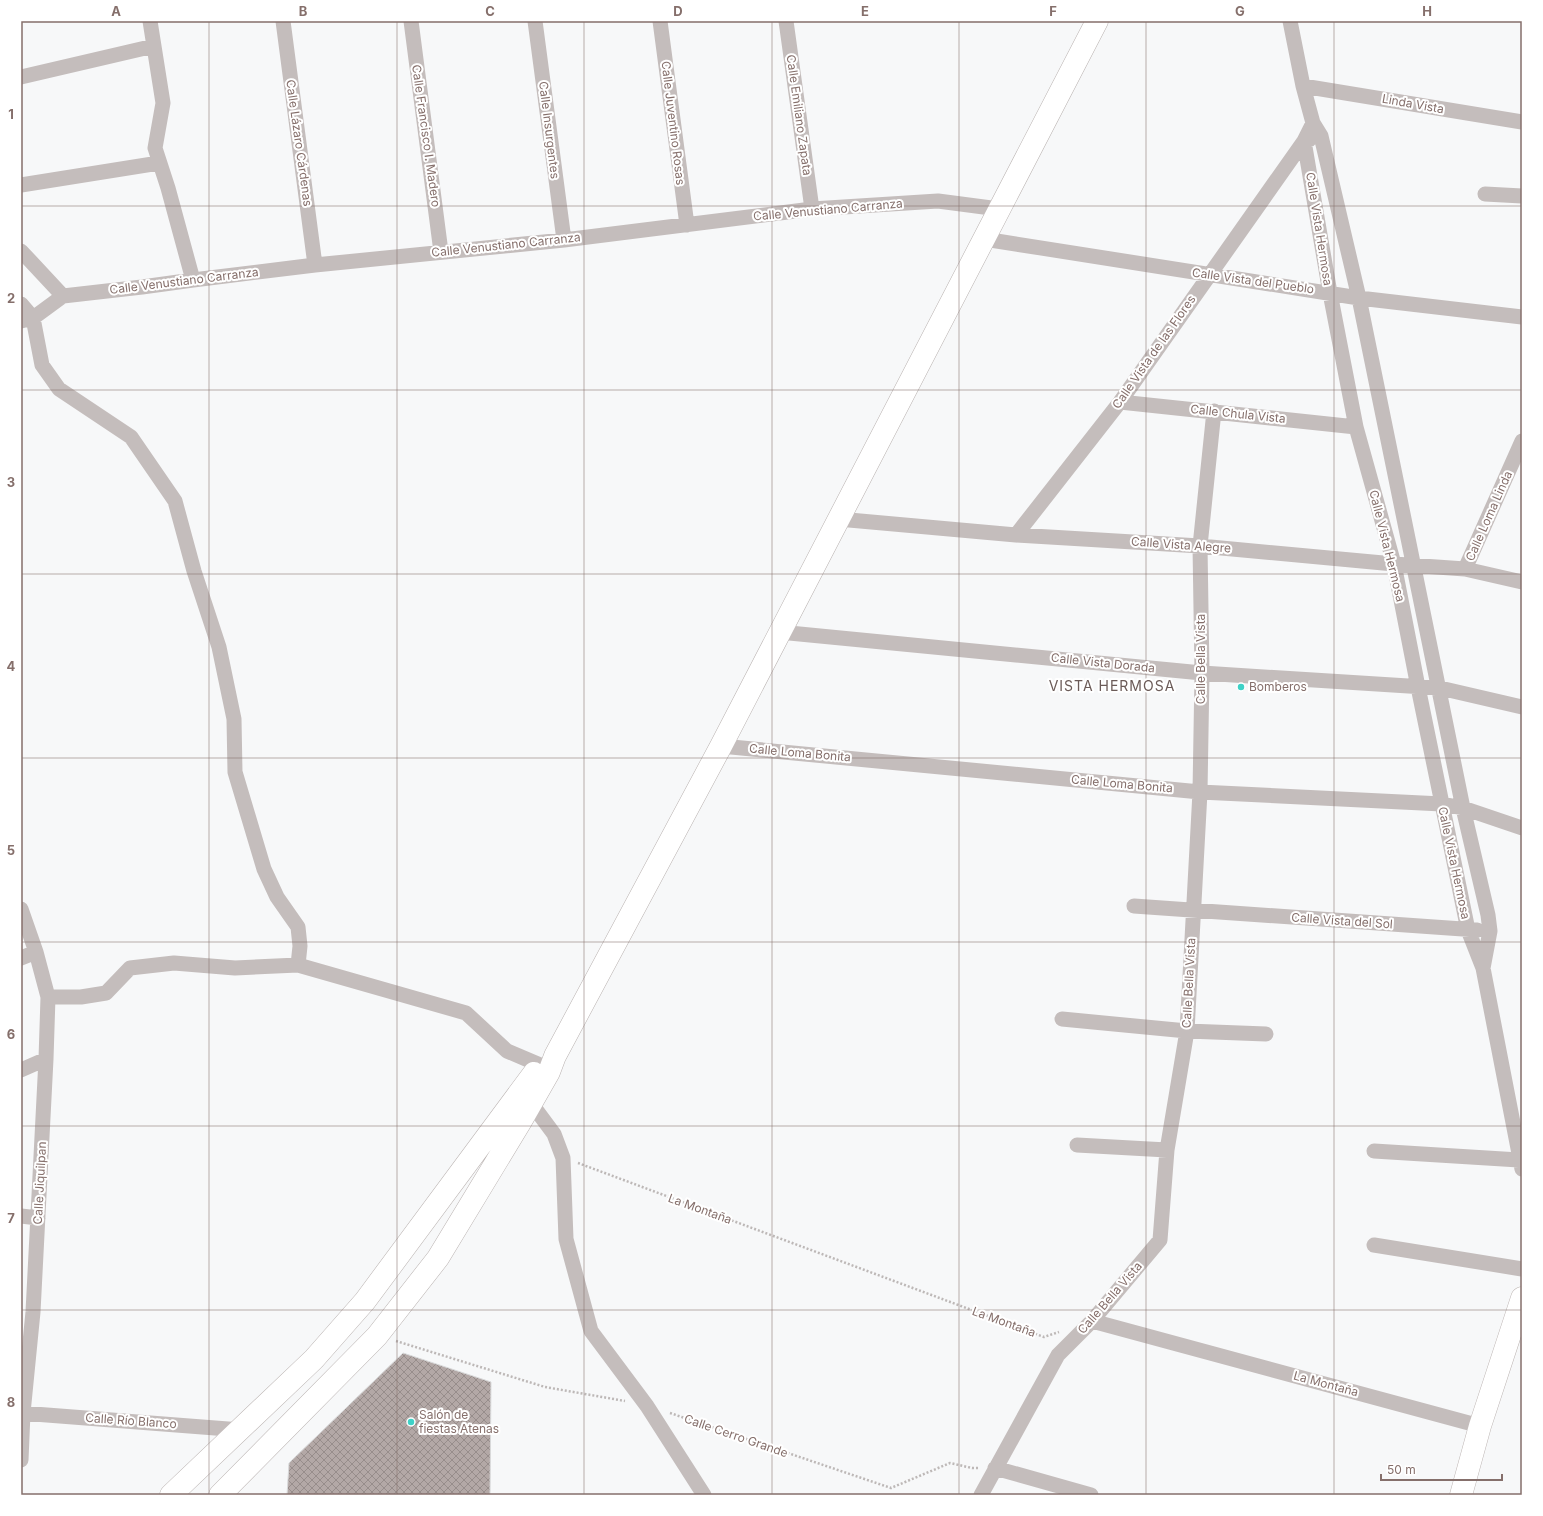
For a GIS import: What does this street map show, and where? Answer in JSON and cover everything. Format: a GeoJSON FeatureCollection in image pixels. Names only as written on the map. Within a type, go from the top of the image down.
{"type":"FeatureCollection","features":[{"type":"Feature","properties":{"kind":"main road"},"geometry":{"type":"LineString","coordinates":[[220,1495],[377,1336],[438,1258],[531,1103],[548,1064],[721,746],[1097,21]]}},
{"type":"Feature","properties":{"kind":"main road"},"geometry":{"type":"LineString","coordinates":[[171,1495],[314,1359],[365,1301],[548,1064]]}},
{"type":"Feature","properties":{"kind":"main road"},"geometry":{"type":"LineString","coordinates":[[1460,1495],[1480,1426],[1522,1298]]}},
{"type":"Feature","properties":{"kind":"street"},"geometry":{"type":"LineString","coordinates":[[150,21],[163,103],[155,148],[168,188],[193,280]]}},
{"type":"Feature","properties":{"kind":"street","name":"Calle Lázaro Cárdenas"},"geometry":{"type":"LineString","coordinates":[[282,21],[315,265]]}},
{"type":"Feature","properties":{"kind":"street","name":"Calle Francisco I. Madero"},"geometry":{"type":"LineString","coordinates":[[411,21],[441,252]]}},
{"type":"Feature","properties":{"kind":"street","name":"Calle Insurgentes"},"geometry":{"type":"LineString","coordinates":[[535,21],[564,240]]}},
{"type":"Feature","properties":{"kind":"street","name":"Calle Juventino Rosas"},"geometry":{"type":"LineString","coordinates":[[660,21],[686,225]]}},
{"type":"Feature","properties":{"kind":"street","name":"Calle Emiliano Zapata"},"geometry":{"type":"LineString","coordinates":[[786,21],[812,209]]}},
{"type":"Feature","properties":{"kind":"street","name":"Calle Vista Hermosa"},"geometry":{"type":"LineString","coordinates":[[1290,21],[1303,86],[1313,123],[1321,136],[1359,298],[1413,565],[1440,688],[1463,808],[1490,931],[1483,968]]}},
{"type":"Feature","properties":{"kind":"street"},"geometry":{"type":"LineString","coordinates":[[21,77],[154,46]]}},
{"type":"Feature","properties":{"kind":"street","name":"Linda Vista"},"geometry":{"type":"LineString","coordinates":[[1303,86],[1522,122]]}},
{"type":"Feature","properties":{"kind":"street"},"geometry":{"type":"LineString","coordinates":[[1304,141],[1313,123]]}},
{"type":"Feature","properties":{"kind":"street"},"geometry":{"type":"LineString","coordinates":[[1304,141],[1321,136]]}},
{"type":"Feature","properties":{"kind":"street","name":"Calle Vista Hermosa"},"geometry":{"type":"LineString","coordinates":[[1304,141],[1330,293],[1356,427],[1394,564],[1468,930],[1483,968],[1521,1165]]}},
{"type":"Feature","properties":{"kind":"street","name":"Calle Vista de las Flores"},"geometry":{"type":"LineString","coordinates":[[1016,535],[1120,402],[1304,141]]}},
{"type":"Feature","properties":{"kind":"street"},"geometry":{"type":"LineString","coordinates":[[21,185],[159,163]]}},
{"type":"Feature","properties":{"kind":"street"},"geometry":{"type":"LineString","coordinates":[[1486,194],[1522,196]]}},
{"type":"Feature","properties":{"kind":"street","name":"Calle Venustiano Carranza"},"geometry":{"type":"LineString","coordinates":[[27,319],[63,296],[315,265],[564,240],[812,209],[938,201],[999,209]]}},
{"type":"Feature","properties":{"kind":"street","name":"Calle Vista del Pueblo"},"geometry":{"type":"LineString","coordinates":[[984,239],[1359,298],[1522,317]]}},
{"type":"Feature","properties":{"kind":"street"},"geometry":{"type":"LineString","coordinates":[[21,251],[63,296]]}},
{"type":"Feature","properties":{"kind":"street"},"geometry":{"type":"LineString","coordinates":[[21,304],[42,365],[59,389],[131,437],[175,501],[194,571],[219,647],[234,719],[235,772],[264,869],[277,897],[298,927],[300,946],[298,966]]}},
{"type":"Feature","properties":{"kind":"street","name":"Calle Chula Vista"},"geometry":{"type":"LineString","coordinates":[[1120,402],[1356,427]]}},
{"type":"Feature","properties":{"kind":"street","name":"Calle Bella Vista"},"geometry":{"type":"LineString","coordinates":[[981,1495],[1058,1355],[1092,1321],[1160,1240],[1167,1150],[1187,1030],[1200,792],[1202,673],[1200,546],[1214,411]]}},
{"type":"Feature","properties":{"kind":"street","name":"Calle Loma Linda"},"geometry":{"type":"LineString","coordinates":[[1465,569],[1522,441]]}},
{"type":"Feature","properties":{"kind":"street","name":"Calle Vista Alegre"},"geometry":{"type":"LineString","coordinates":[[838,519],[1016,535],[1200,546],[1465,569],[1522,582]]}},
{"type":"Feature","properties":{"kind":"street","name":"Calle Vista Dorada"},"geometry":{"type":"LineString","coordinates":[[779,632],[1202,673],[1440,688],[1522,707]]}},
{"type":"Feature","properties":{"kind":"street","name":"Calle Loma Bonita"},"geometry":{"type":"LineString","coordinates":[[721,746],[1200,792],[1442,804],[1463,808],[1522,828]]}},
{"type":"Feature","properties":{"kind":"street","name":"Calle Vista del Sol"},"geometry":{"type":"LineString","coordinates":[[1134,906],[1490,931]]}},
{"type":"Feature","properties":{"kind":"street","name":"Calle Jiquilpan"},"geometry":{"type":"LineString","coordinates":[[21,909],[36,952],[48,997],[38,1218],[27,1311],[21,1460]]}},
{"type":"Feature","properties":{"kind":"street"},"geometry":{"type":"LineString","coordinates":[[21,958],[36,952]]}},
{"type":"Feature","properties":{"kind":"street"},"geometry":{"type":"LineString","coordinates":[[48,997],[81,997],[106,993],[130,968],[174,963],[235,968],[298,966],[466,1012],[507,1050],[548,1064]]}},
{"type":"Feature","properties":{"kind":"street"},"geometry":{"type":"LineString","coordinates":[[1062,1019],[1187,1030],[1266,1034]]}},
{"type":"Feature","properties":{"kind":"street"},"geometry":{"type":"LineString","coordinates":[[21,1070],[46,1059]]}},
{"type":"Feature","properties":{"kind":"street"},"geometry":{"type":"LineString","coordinates":[[531,1103],[554,1134],[563,1158],[566,1239],[591,1331],[646,1406],[704,1495]]}},
{"type":"Feature","properties":{"kind":"street"},"geometry":{"type":"LineString","coordinates":[[1077,1145],[1167,1150]]}},
{"type":"Feature","properties":{"kind":"street"},"geometry":{"type":"LineString","coordinates":[[1374,1151],[1521,1165]]}},
{"type":"Feature","properties":{"kind":"street"},"geometry":{"type":"LineString","coordinates":[[21,1216],[38,1218]]}},
{"type":"Feature","properties":{"kind":"street"},"geometry":{"type":"LineString","coordinates":[[1374,1245],[1522,1269]]}},
{"type":"Feature","properties":{"kind":"street","name":"La Montaña"},"geometry":{"type":"LineString","coordinates":[[1092,1321],[1480,1426]]}},
{"type":"Feature","properties":{"kind":"street","name":"Calle Río Blanco"},"geometry":{"type":"LineString","coordinates":[[22,1413],[241,1430]]}},
{"type":"Feature","properties":{"kind":"street"},"geometry":{"type":"LineString","coordinates":[[995,1468],[1092,1495]]}},
{"type":"Feature","properties":{"kind":"path","name":"La Montaña"},"geometry":{"type":"LineString","coordinates":[[563,1158],[1044,1337],[1065,1330]]}},
{"type":"Feature","properties":{"kind":"path","name":"Calle Cerro Grande"},"geometry":{"type":"LineString","coordinates":[[377,1336],[545,1386],[646,1406],[891,1488],[950,1463],[972,1468],[995,1468]]}},
{"type":"Feature","properties":{"kind":"building","name":"Salón de fiestas Atenas"},"geometry":{"type":"Polygon","coordinates":[[[403,1353],[491,1382],[490,1495],[287,1495],[289,1463],[403,1353]]]}},
{"type":"Feature","properties":{"kind":"place","name":"Bomberos"},"geometry":{"type":"Point","coordinates":[1241,687]}},
{"type":"Feature","properties":{"kind":"place","name":"Salón de fiestas Atenas"},"geometry":{"type":"Point","coordinates":[411,1422]}},
{"type":"Feature","properties":{"kind":"district","name":"VISTA HERMOSA"},"geometry":{"type":"Point","coordinates":[1112,686]}}]}
